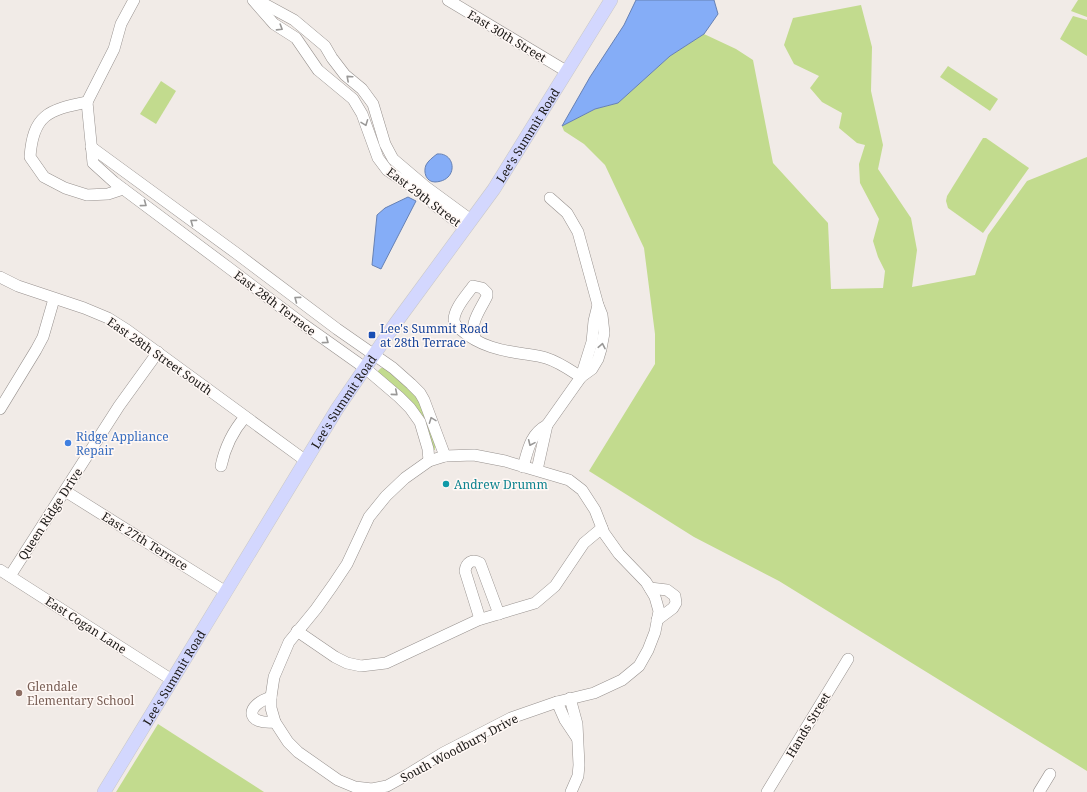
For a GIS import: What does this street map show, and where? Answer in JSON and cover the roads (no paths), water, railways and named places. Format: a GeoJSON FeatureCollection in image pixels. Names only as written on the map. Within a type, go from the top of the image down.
{"type":"FeatureCollection","features":[{"type":"Feature","properties":{"kind":"main road","name":"Lee's Summit Road"},"geometry":{"type":"LineString","coordinates":[[104,792],[337,409],[373,355],[494,189],[611,0]]}},
{"type":"Feature","properties":{"kind":"street"},"geometry":{"type":"LineString","coordinates":[[123,189],[108,194],[87,195],[65,188],[44,177],[30,157],[31,139],[41,119],[53,111],[87,102],[114,49],[121,24],[134,0]]}},
{"type":"Feature","properties":{"kind":"street","name":"East 29th Street"},"geometry":{"type":"LineString","coordinates":[[253,0],[274,24],[296,38],[318,70],[353,99],[362,114],[378,158],[387,170],[423,194],[436,206],[468,224]]}},
{"type":"Feature","properties":{"kind":"street","name":"East 29th Street"},"geometry":{"type":"LineString","coordinates":[[257,0],[294,20],[325,46],[345,75],[362,89],[373,104],[385,144],[393,159],[468,224]]}},
{"type":"Feature","properties":{"kind":"street","name":"East 30th Street"},"geometry":{"type":"LineString","coordinates":[[448,0],[566,71]]}},
{"type":"Feature","properties":{"kind":"street","name":"East 28th Terrace"},"geometry":{"type":"LineString","coordinates":[[87,102],[93,163],[123,189],[303,324],[365,368],[399,397],[410,408],[420,422],[428,449],[429,461]]}},
{"type":"Feature","properties":{"kind":"street","name":"East 28th Terrace"},"geometry":{"type":"LineString","coordinates":[[91,147],[402,375],[420,393],[445,456]]}},
{"type":"Feature","properties":{"kind":"street"},"geometry":{"type":"LineString","coordinates":[[523,466],[530,442],[536,434],[547,426],[581,377],[592,369],[602,349],[604,333],[602,315],[578,232],[567,213],[550,198]]}},
{"type":"Feature","properties":{"kind":"street","name":"East 28th Street South"},"geometry":{"type":"LineString","coordinates":[[0,277],[18,286],[84,308],[108,318],[158,352],[306,461]]}},
{"type":"Feature","properties":{"kind":"street"},"geometry":{"type":"LineString","coordinates":[[2,402],[36,350],[43,336],[54,299]]}},
{"type":"Feature","properties":{"kind":"street"},"geometry":{"type":"LineString","coordinates":[[476,340],[502,351],[545,357],[555,361],[581,377]]}},
{"type":"Feature","properties":{"kind":"street","name":"Queen Ridge Drive"},"geometry":{"type":"LineString","coordinates":[[10,576],[119,406],[158,352]]}},
{"type":"Feature","properties":{"kind":"street"},"geometry":{"type":"LineString","coordinates":[[221,466],[228,441],[237,426],[245,417]]}},
{"type":"Feature","properties":{"kind":"street"},"geometry":{"type":"LineString","coordinates":[[537,470],[547,426]]}},
{"type":"Feature","properties":{"kind":"street"},"geometry":{"type":"LineString","coordinates":[[271,697],[264,699],[255,705],[251,714],[253,717],[266,723],[275,722],[271,708],[274,677],[289,642],[297,631],[324,599],[347,564],[369,517],[386,496],[405,478],[429,461],[445,456],[474,455],[505,461],[569,480],[582,490],[595,510],[602,528],[584,543],[555,586],[534,603],[480,620],[386,663],[361,666],[348,663],[335,657],[297,631]]}},
{"type":"Feature","properties":{"kind":"street","name":"East 27th Terrace"},"geometry":{"type":"LineString","coordinates":[[65,491],[226,592]]}},
{"type":"Feature","properties":{"kind":"street","name":"South Woodbury Drive"},"geometry":{"type":"LineString","coordinates":[[275,722],[288,742],[298,752],[338,780],[354,787],[372,789],[387,786],[443,753],[512,718],[570,698],[594,693],[622,680],[638,666],[648,650],[655,632],[659,611],[655,597],[646,582],[619,554],[602,528]]}},
{"type":"Feature","properties":{"kind":"street"},"geometry":{"type":"LineString","coordinates":[[480,620],[465,571],[467,564],[473,560],[480,562],[499,614]]}},
{"type":"Feature","properties":{"kind":"street","name":"East Cogan Lane"},"geometry":{"type":"LineString","coordinates":[[0,570],[172,680]]}},
{"type":"Feature","properties":{"kind":"street"},"geometry":{"type":"LineString","coordinates":[[650,588],[667,590],[675,596],[676,603],[673,608],[657,620]]}},
{"type":"Feature","properties":{"kind":"street","name":"Hands Street"},"geometry":{"type":"LineString","coordinates":[[767,792],[848,659]]}},
{"type":"Feature","properties":{"kind":"street"},"geometry":{"type":"LineString","coordinates":[[570,698],[576,717],[579,765],[578,776],[571,792]]}},
{"type":"Feature","properties":{"kind":"street"},"geometry":{"type":"LineString","coordinates":[[557,702],[565,720],[577,738]]}},
{"type":"Feature","properties":{"kind":"street"},"geometry":{"type":"LineString","coordinates":[[1039,792],[1050,774]]}},
{"type":"Feature","properties":{"kind":"water"},"geometry":{"type":"Polygon","coordinates":[[[636,0],[714,0],[718,14],[704,34],[670,56],[618,103],[595,109],[562,126],[590,77],[624,25],[636,0]]]}},
{"type":"Feature","properties":{"kind":"water"},"geometry":{"type":"Polygon","coordinates":[[[437,154],[448,157],[452,167],[448,177],[443,180],[432,182],[426,176],[425,168],[431,159],[437,154]]]}},
{"type":"Feature","properties":{"kind":"water"},"geometry":{"type":"Polygon","coordinates":[[[408,197],[416,201],[381,269],[372,265],[377,215],[385,208],[408,197]]]}},
{"type":"Feature","properties":{"kind":"place","name":"Lee's Summit Road at 28th Terrace"},"geometry":{"type":"Point","coordinates":[372,335]}},
{"type":"Feature","properties":{"kind":"place","name":"Ridge Appliance Repair"},"geometry":{"type":"Point","coordinates":[68,443]}},
{"type":"Feature","properties":{"kind":"place","name":"Andrew Drumm"},"geometry":{"type":"Point","coordinates":[446,484]}},
{"type":"Feature","properties":{"kind":"place","name":"Glendale Elementary School"},"geometry":{"type":"Point","coordinates":[19,693]}}]}
